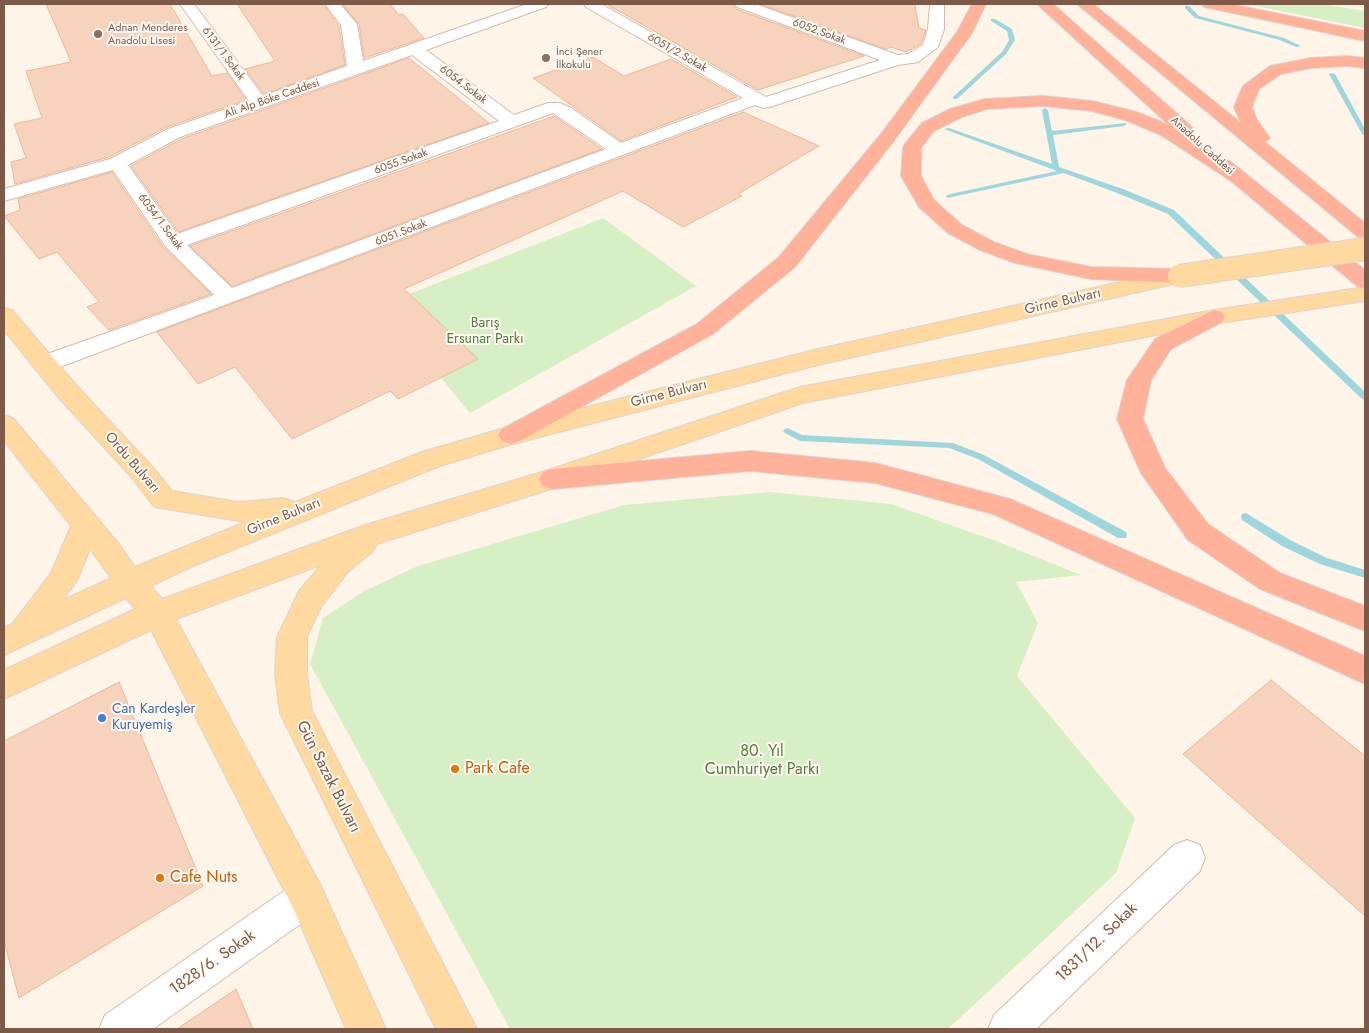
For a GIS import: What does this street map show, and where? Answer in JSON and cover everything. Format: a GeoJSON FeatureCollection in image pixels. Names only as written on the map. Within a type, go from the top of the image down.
{"type":"FeatureCollection","features":[{"type":"Feature","properties":{"kind":"highway"},"geometry":{"type":"LineString","coordinates":[[511,435],[706,329],[787,262],[887,138],[964,33],[979,4]]}},
{"type":"Feature","properties":{"kind":"highway","name":"Anadolu Caddesi"},"geometry":{"type":"LineString","coordinates":[[1044,4],[1237,177],[1365,281]]}},
{"type":"Feature","properties":{"kind":"highway"},"geometry":{"type":"LineString","coordinates":[[1084,4],[1300,178],[1365,233]]}},
{"type":"Feature","properties":{"kind":"highway"},"geometry":{"type":"LineString","coordinates":[[1209,4],[1365,36]]}},
{"type":"Feature","properties":{"kind":"highway"},"geometry":{"type":"LineString","coordinates":[[1300,178],[1284,159],[1256,133],[1248,120],[1243,107],[1251,86],[1276,70],[1311,63],[1346,61],[1365,63]]}},
{"type":"Feature","properties":{"kind":"highway"},"geometry":{"type":"LineString","coordinates":[[1180,276],[1091,273],[1022,259],[987,246],[954,229],[926,203],[911,176],[912,148],[928,127],[956,113],[985,104],[1043,101],[1092,106],[1131,116],[1167,131],[1237,177]]}},
{"type":"Feature","properties":{"kind":"highway"},"geometry":{"type":"LineString","coordinates":[[1214,318],[1163,344],[1139,380],[1130,419],[1154,473],[1198,532],[1270,581],[1365,619]]}},
{"type":"Feature","properties":{"kind":"highway"},"geometry":{"type":"LineString","coordinates":[[552,479],[750,461],[875,473],[1000,506],[1365,670]]}},
{"type":"Feature","properties":{"kind":"main road","name":"Girne Bulvarı"},"geometry":{"type":"LineString","coordinates":[[13,638],[183,558],[309,506],[431,459],[511,435],[814,358],[1180,276],[1365,249]]}},
{"type":"Feature","properties":{"kind":"main road"},"geometry":{"type":"LineString","coordinates":[[4,685],[157,613],[375,533],[552,479],[800,395],[1214,318],[1365,294]]}},
{"type":"Feature","properties":{"kind":"main road","name":"Ordu Bulvarı"},"geometry":{"type":"LineString","coordinates":[[4,315],[44,364],[164,500],[238,512],[309,506]]}},
{"type":"Feature","properties":{"kind":"main road"},"geometry":{"type":"LineString","coordinates":[[4,424],[109,552],[130,583],[157,613],[307,897],[366,1029]]}},
{"type":"Feature","properties":{"kind":"main road"},"geometry":{"type":"LineString","coordinates":[[13,638],[63,579],[86,524]]}},
{"type":"Feature","properties":{"kind":"main road","name":"Gün Sazak Bulvarı"},"geometry":{"type":"LineString","coordinates":[[375,533],[338,564],[309,600],[292,637],[291,673],[296,713],[457,1029]]}},
{"type":"Feature","properties":{"kind":"street","name":"6131/1.Sokak"},"geometry":{"type":"LineString","coordinates":[[187,4],[260,103]]}},
{"type":"Feature","properties":{"kind":"street"},"geometry":{"type":"LineString","coordinates":[[332,4],[348,24],[356,69]]}},
{"type":"Feature","properties":{"kind":"street","name":"Ali Alp Böke Caddesi"},"geometry":{"type":"LineString","coordinates":[[4,195],[116,163],[174,133],[541,4]]}},
{"type":"Feature","properties":{"kind":"street","name":"6051/2.Sokak"},"geometry":{"type":"LineString","coordinates":[[591,4],[760,101]]}},
{"type":"Feature","properties":{"kind":"street","name":"6052.Sokak"},"geometry":{"type":"LineString","coordinates":[[742,4],[896,60]]}},
{"type":"Feature","properties":{"kind":"street","name":"6051.Sokak"},"geometry":{"type":"LineString","coordinates":[[44,364],[229,297],[619,150],[760,101],[896,60],[912,59],[930,47],[936,28],[937,4]]}},
{"type":"Feature","properties":{"kind":"street","name":"6054.Sokak"},"geometry":{"type":"LineString","coordinates":[[414,49],[512,122]]}},
{"type":"Feature","properties":{"kind":"street","name":"6055.Sokak"},"geometry":{"type":"LineString","coordinates":[[173,243],[554,107],[565,112],[619,150]]}},
{"type":"Feature","properties":{"kind":"street","name":"6054/1.Sokak"},"geometry":{"type":"LineString","coordinates":[[116,163],[173,243],[229,297]]}},
{"type":"Feature","properties":{"kind":"street","name":"1831/12. Sokak"},"geometry":{"type":"LineString","coordinates":[[1008,1029],[1186,858]]}},
{"type":"Feature","properties":{"kind":"street","name":"1828/6. Sokak"},"geometry":{"type":"LineString","coordinates":[[119,1029],[307,897]]}},
{"type":"Feature","properties":{"kind":"green space"},"geometry":{"type":"Polygon","coordinates":[[[1246,4],[1323,4],[1365,11],[1365,28],[1246,4]]]}},
{"type":"Feature","properties":{"kind":"green space","name":"Barış Ersunar Parkı"},"geometry":{"type":"Polygon","coordinates":[[[603,218],[696,286],[470,413],[384,309],[404,296],[603,218]]]}},
{"type":"Feature","properties":{"kind":"green space","name":"80. Yıl Cumhuriyet Parkı"},"geometry":{"type":"Polygon","coordinates":[[[770,492],[891,504],[996,541],[1081,575],[1016,582],[1038,623],[1017,676],[1135,818],[1116,873],[948,1029],[510,1029],[310,664],[323,618],[364,591],[418,566],[624,505],[770,492]]]}},
{"type":"Feature","properties":{"kind":"building"},"geometry":{"type":"Polygon","coordinates":[[[46,4],[170,4],[212,76],[227,73],[246,100],[167,127],[109,157],[15,184],[11,162],[26,158],[14,124],[42,118],[26,71],[71,62],[46,4]]]}},
{"type":"Feature","properties":{"kind":"building"},"geometry":{"type":"Polygon","coordinates":[[[237,4],[323,4],[339,26],[345,65],[264,94],[245,69],[275,61],[237,4]]]}},
{"type":"Feature","properties":{"kind":"building"},"geometry":{"type":"Polygon","coordinates":[[[342,4],[390,4],[399,15],[403,14],[424,38],[364,58],[359,24],[342,4]]]}},
{"type":"Feature","properties":{"kind":"building"},"geometry":{"type":"Polygon","coordinates":[[[606,4],[733,4],[736,9],[864,56],[758,90],[606,4]]]}},
{"type":"Feature","properties":{"kind":"building"},"geometry":{"type":"Polygon","coordinates":[[[760,4],[915,4],[919,28],[926,30],[921,44],[906,52],[891,47],[886,49],[760,4]]]}},
{"type":"Feature","properties":{"kind":"building"},"geometry":{"type":"Polygon","coordinates":[[[593,57],[624,76],[671,59],[737,97],[621,141],[533,78],[593,57]]]}},
{"type":"Feature","properties":{"kind":"building"},"geometry":{"type":"Polygon","coordinates":[[[409,58],[489,123],[178,232],[131,166],[181,139],[409,58]]]}},
{"type":"Feature","properties":{"kind":"building"},"geometry":{"type":"Polygon","coordinates":[[[743,112],[819,146],[738,194],[742,196],[683,227],[623,191],[404,289],[478,359],[398,399],[390,391],[292,439],[235,367],[198,384],[157,332],[743,112]]]}},
{"type":"Feature","properties":{"kind":"building"},"geometry":{"type":"Polygon","coordinates":[[[554,116],[602,149],[232,286],[190,246],[554,116]]]}},
{"type":"Feature","properties":{"kind":"building"},"geometry":{"type":"Polygon","coordinates":[[[112,172],[164,248],[211,294],[109,330],[87,307],[99,302],[57,252],[39,259],[4,216],[20,210],[18,199],[112,172]]]}},
{"type":"Feature","properties":{"kind":"building"},"geometry":{"type":"Polygon","coordinates":[[[1271,680],[1365,756],[1365,916],[1183,754],[1271,680]]]}},
{"type":"Feature","properties":{"kind":"building"},"geometry":{"type":"Polygon","coordinates":[[[119,682],[203,886],[19,998],[4,941],[4,741],[119,682]]]}},
{"type":"Feature","properties":{"kind":"building"},"geometry":{"type":"Polygon","coordinates":[[[236,989],[253,1029],[177,1029],[236,989]]]}},
{"type":"Feature","properties":{"kind":"waterway"},"geometry":{"type":"LineString","coordinates":[[1187,7],[1197,17],[1282,39],[1298,46]]}},
{"type":"Feature","properties":{"kind":"waterway"},"geometry":{"type":"LineString","coordinates":[[955,98],[1004,53],[1012,40],[1010,30],[993,20]]}},
{"type":"Feature","properties":{"kind":"waterway"},"geometry":{"type":"LineString","coordinates":[[1332,74],[1365,134]]}},
{"type":"Feature","properties":{"kind":"waterway"},"geometry":{"type":"LineString","coordinates":[[1045,110],[1049,133]]}},
{"type":"Feature","properties":{"kind":"waterway"},"geometry":{"type":"LineString","coordinates":[[1049,133],[1124,124]]}},
{"type":"Feature","properties":{"kind":"waterway"},"geometry":{"type":"LineString","coordinates":[[947,129],[1065,171]]}},
{"type":"Feature","properties":{"kind":"waterway"},"geometry":{"type":"LineString","coordinates":[[1049,133],[1056,168]]}},
{"type":"Feature","properties":{"kind":"waterway"},"geometry":{"type":"LineString","coordinates":[[950,196],[1065,171]]}},
{"type":"Feature","properties":{"kind":"waterway"},"geometry":{"type":"LineString","coordinates":[[1065,171],[1171,212],[1365,397]]}},
{"type":"Feature","properties":{"kind":"waterway"},"geometry":{"type":"LineString","coordinates":[[788,431],[800,438],[950,445],[981,457],[1122,535]]}},
{"type":"Feature","properties":{"kind":"waterway"},"geometry":{"type":"LineString","coordinates":[[1246,517],[1286,543],[1324,561],[1365,574]]}},
{"type":"Feature","properties":{"kind":"place","name":"Adnan Menderes Anadolu Lisesi"},"geometry":{"type":"Point","coordinates":[98,34]}},
{"type":"Feature","properties":{"kind":"place","name":"İnci Şener İlkokulu"},"geometry":{"type":"Point","coordinates":[546,58]}},
{"type":"Feature","properties":{"kind":"place","name":"Can Kardeşler Kuruyemiş"},"geometry":{"type":"Point","coordinates":[102,718]}},
{"type":"Feature","properties":{"kind":"place","name":"Park Cafe"},"geometry":{"type":"Point","coordinates":[455,769]}},
{"type":"Feature","properties":{"kind":"place","name":"Cafe Nuts"},"geometry":{"type":"Point","coordinates":[160,878]}}]}
